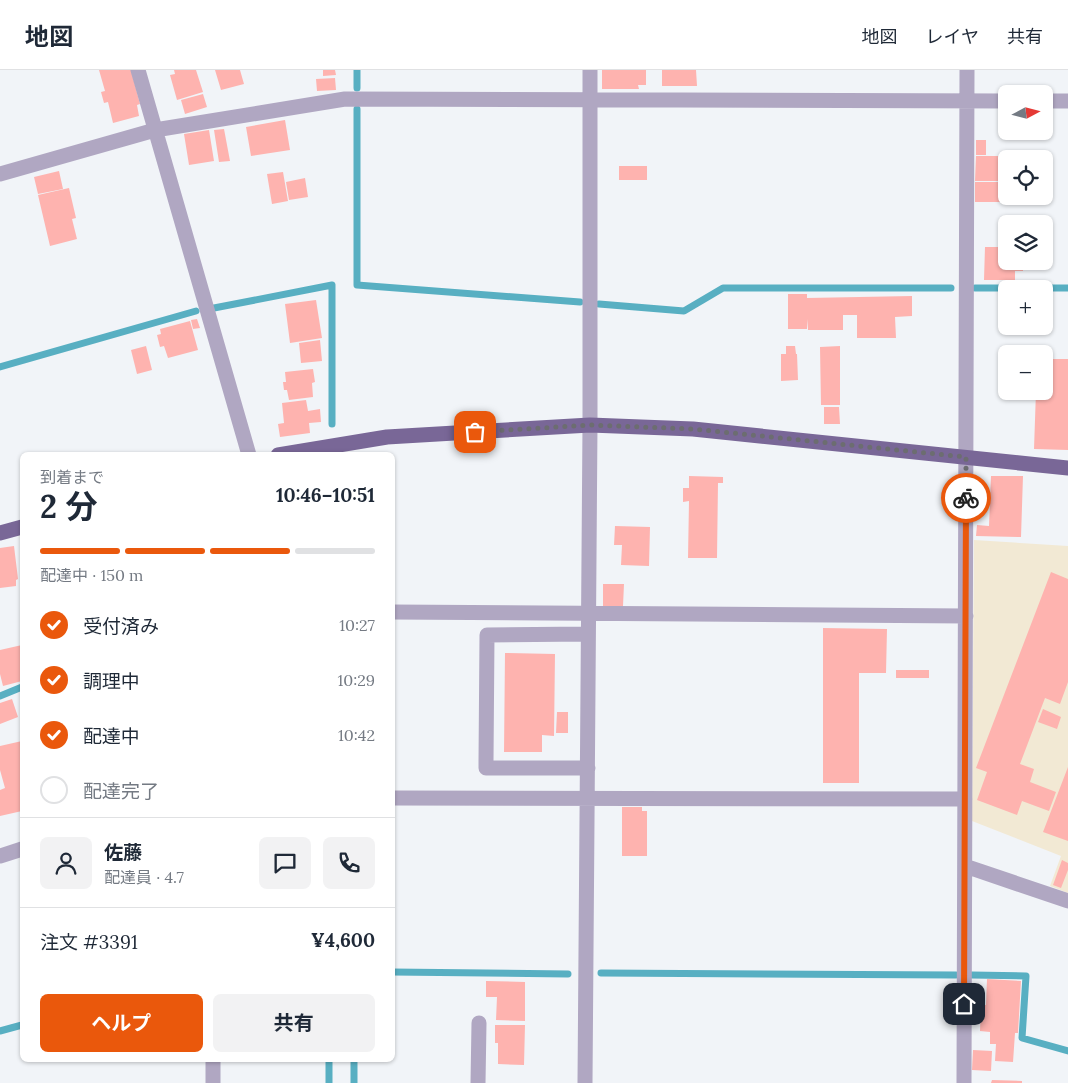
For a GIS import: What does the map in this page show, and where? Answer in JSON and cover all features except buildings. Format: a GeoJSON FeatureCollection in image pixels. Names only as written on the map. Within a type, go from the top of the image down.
{"type":"FeatureCollection","features":[{"type":"Feature","properties":{"kind":"main road"},"geometry":{"type":"LineString","coordinates":[[296,452],[387,437],[590,425],[693,429],[1068,468]]}},
{"type":"Feature","properties":{"kind":"main road"},"geometry":{"type":"LineString","coordinates":[[0,533],[20,528]]}},
{"type":"Feature","properties":{"kind":"street"},"geometry":{"type":"LineString","coordinates":[[138,70],[248,452]]}},
{"type":"Feature","properties":{"kind":"street"},"geometry":{"type":"LineString","coordinates":[[585,1083],[590,425],[590,70]]}},
{"type":"Feature","properties":{"kind":"street"},"geometry":{"type":"LineString","coordinates":[[964,1083],[967,70]]}},
{"type":"Feature","properties":{"kind":"street"},"geometry":{"type":"LineString","coordinates":[[0,174],[155,130],[345,99],[998,100]]}},
{"type":"Feature","properties":{"kind":"street"},"geometry":{"type":"LineString","coordinates":[[1053,101],[1068,101]]}},
{"type":"Feature","properties":{"kind":"street"},"geometry":{"type":"LineString","coordinates":[[395,612],[966,616]]}},
{"type":"Feature","properties":{"kind":"street"},"geometry":{"type":"LineString","coordinates":[[588,634],[487,635],[486,761],[486,768],[588,768]]}},
{"type":"Feature","properties":{"kind":"street"},"geometry":{"type":"LineString","coordinates":[[395,798],[965,799]]}},
{"type":"Feature","properties":{"kind":"street"},"geometry":{"type":"LineString","coordinates":[[0,856],[20,850]]}},
{"type":"Feature","properties":{"kind":"street"},"geometry":{"type":"LineString","coordinates":[[965,866],[1068,901]]}},
{"type":"Feature","properties":{"kind":"street"},"geometry":{"type":"LineString","coordinates":[[478,1083],[479,1023]]}},
{"type":"Feature","properties":{"kind":"street"},"geometry":{"type":"LineString","coordinates":[[213,1062],[213,1083]]}},
{"type":"Feature","properties":{"kind":"shaded area"},"geometry":{"type":"Polygon","coordinates":[[[974,540],[1068,546],[1068,893],[1050,886],[1061,856],[972,821],[974,540]]]}},
{"type":"Feature","properties":{"kind":"waterway"},"geometry":{"type":"LineString","coordinates":[[357,70],[357,88]]}},
{"type":"Feature","properties":{"kind":"waterway"},"geometry":{"type":"LineString","coordinates":[[357,109],[357,285],[580,302]]}},
{"type":"Feature","properties":{"kind":"waterway"},"geometry":{"type":"LineString","coordinates":[[214,308],[332,285],[332,424]]}},
{"type":"Feature","properties":{"kind":"waterway"},"geometry":{"type":"LineString","coordinates":[[599,304],[684,311],[723,288],[951,288]]}},
{"type":"Feature","properties":{"kind":"waterway"},"geometry":{"type":"LineString","coordinates":[[975,288],[1068,288]]}},
{"type":"Feature","properties":{"kind":"waterway"},"geometry":{"type":"LineString","coordinates":[[0,367],[196,311]]}},
{"type":"Feature","properties":{"kind":"waterway"},"geometry":{"type":"LineString","coordinates":[[0,696],[20,688]]}},
{"type":"Feature","properties":{"kind":"waterway"},"geometry":{"type":"LineString","coordinates":[[395,972],[568,974]]}},
{"type":"Feature","properties":{"kind":"waterway"},"geometry":{"type":"LineString","coordinates":[[601,973],[956,975]]}},
{"type":"Feature","properties":{"kind":"waterway"},"geometry":{"type":"LineString","coordinates":[[972,975],[1026,976],[1022,1038],[1068,1051]]}},
{"type":"Feature","properties":{"kind":"waterway"},"geometry":{"type":"LineString","coordinates":[[0,1031],[20,1026]]}},
{"type":"Feature","properties":{"kind":"waterway"},"geometry":{"type":"LineString","coordinates":[[329,1062],[329,1083]]}},
{"type":"Feature","properties":{"kind":"waterway"},"geometry":{"type":"LineString","coordinates":[[354,1062],[354,1083]]}},
{"type":"Feature","properties":{"kind":"way so far"},"geometry":{"type":"LineString","coordinates":[[475,432],[590,425],[693,429],[966,457],[966,498]]}},
{"type":"Feature","properties":{"kind":"route"},"geometry":{"type":"LineString","coordinates":[[964,1004],[966,498]]}}]}
